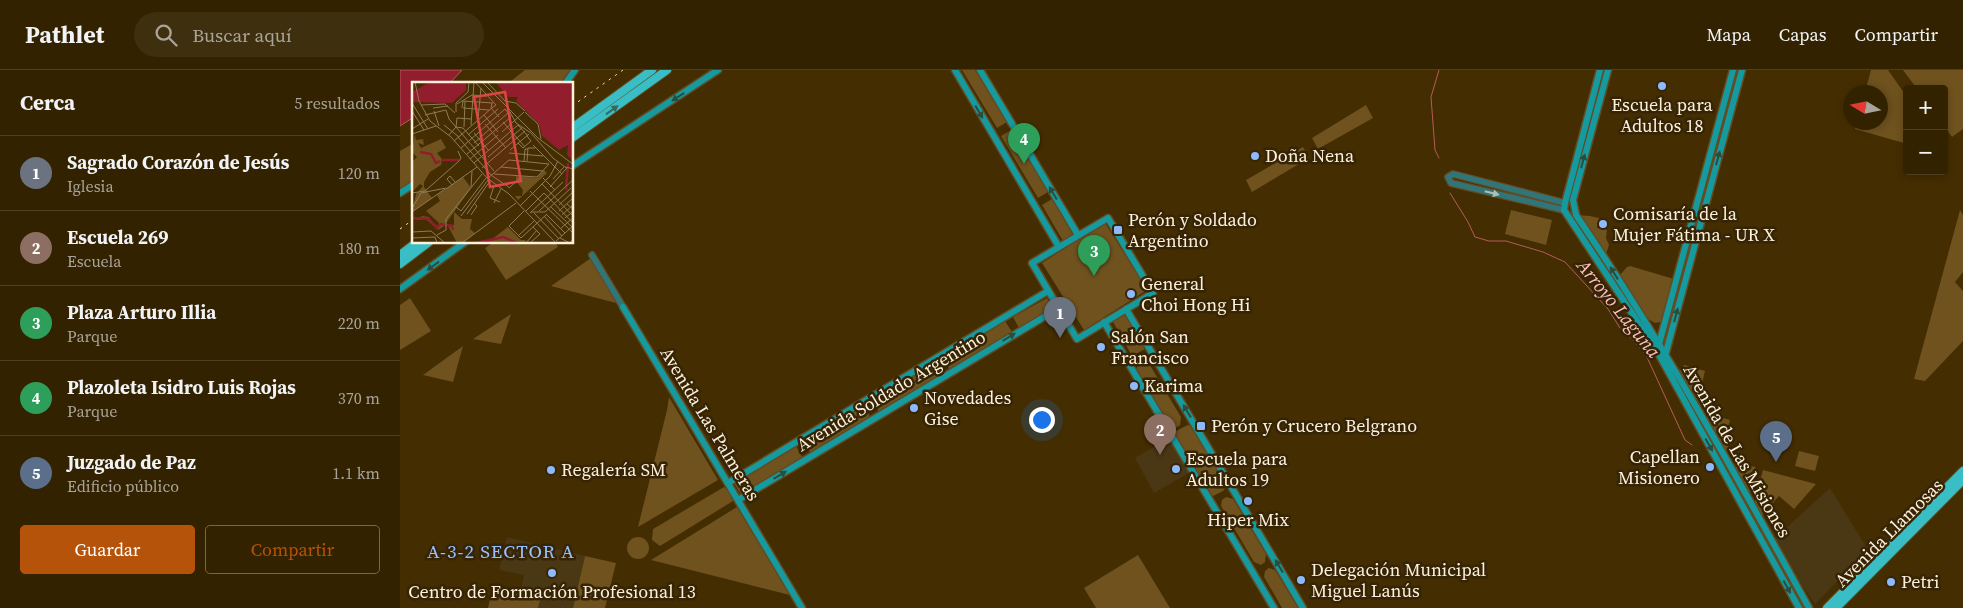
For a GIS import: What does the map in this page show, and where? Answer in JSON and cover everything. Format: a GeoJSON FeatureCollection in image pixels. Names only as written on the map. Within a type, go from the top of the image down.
{"type":"FeatureCollection","features":[{"type":"Feature","properties":{"kind":"highway"},"geometry":{"type":"LineString","coordinates":[[574,127],[652,70]]}},
{"type":"Feature","properties":{"kind":"highway"},"geometry":{"type":"LineString","coordinates":[[574,137],[667,70]]}},
{"type":"Feature","properties":{"kind":"highway"},"geometry":{"type":"LineString","coordinates":[[400,255],[414,244]]}},
{"type":"Feature","properties":{"kind":"highway"},"geometry":{"type":"LineString","coordinates":[[400,264],[426,244]]}},
{"type":"Feature","properties":{"kind":"highway"},"geometry":{"type":"LineString","coordinates":[[1827,608],[1963,471]]}},
{"type":"Feature","properties":{"kind":"highway","name":"Avenida Llamosas"},"geometry":{"type":"LineString","coordinates":[[1836,608],[1963,480]]}},
{"type":"Feature","properties":{"kind":"main road"},"geometry":{"type":"LineString","coordinates":[[566,82],[575,70]]}},
{"type":"Feature","properties":{"kind":"main road"},"geometry":{"type":"LineString","coordinates":[[574,165],[718,70]]}},
{"type":"Feature","properties":{"kind":"main road"},"geometry":{"type":"LineString","coordinates":[[955,70],[1059,247]]}},
{"type":"Feature","properties":{"kind":"main road"},"geometry":{"type":"LineString","coordinates":[[980,70],[1078,235]]}},
{"type":"Feature","properties":{"kind":"main road"},"geometry":{"type":"LineString","coordinates":[[1574,208],[1570,211],[1564,210],[1600,70]]}},
{"type":"Feature","properties":{"kind":"main road"},"geometry":{"type":"LineString","coordinates":[[1574,208],[1573,200],[1608,70]]}},
{"type":"Feature","properties":{"kind":"main road"},"geometry":{"type":"LineString","coordinates":[[1658,347],[1733,70]]}},
{"type":"Feature","properties":{"kind":"main road"},"geometry":{"type":"LineString","coordinates":[[1664,359],[1742,70]]}},
{"type":"Feature","properties":{"kind":"main road"},"geometry":{"type":"LineString","coordinates":[[400,193],[412,185]]}},
{"type":"Feature","properties":{"kind":"main road"},"geometry":{"type":"LineString","coordinates":[[1565,203],[1574,208]]}},
{"type":"Feature","properties":{"kind":"main road","name":"Avenida de Las Misiones"},"geometry":{"type":"LineString","coordinates":[[1574,208],[1576,215],[1658,347],[1799,608]]}},
{"type":"Feature","properties":{"kind":"main road","name":"Avenida de Las Misiones"},"geometry":{"type":"LineString","coordinates":[[1564,210],[1658,347]]}},
{"type":"Feature","properties":{"kind":"main road"},"geometry":{"type":"LineString","coordinates":[[1108,218],[1153,293],[1077,338],[1032,263],[1078,235],[1108,218]]}},
{"type":"Feature","properties":{"kind":"main road"},"geometry":{"type":"LineString","coordinates":[[400,289],[462,244]]}},
{"type":"Feature","properties":{"kind":"main road","name":"Avenida Soldado Argentino"},"geometry":{"type":"LineString","coordinates":[[728,483],[1048,291]]}},
{"type":"Feature","properties":{"kind":"main road","name":"Avenida Las Palmeras"},"geometry":{"type":"LineString","coordinates":[[623,307],[802,608]]}},
{"type":"Feature","properties":{"kind":"main road","name":"Avenida Soldado Argentino"},"geometry":{"type":"LineString","coordinates":[[738,500],[1058,308]]}},
{"type":"Feature","properties":{"kind":"main road"},"geometry":{"type":"LineString","coordinates":[[1126,309],[1303,608]]}},
{"type":"Feature","properties":{"kind":"main road"},"geometry":{"type":"LineString","coordinates":[[1104,322],[1274,608]]}},
{"type":"Feature","properties":{"kind":"main road","name":"Avenida de Las Misiones"},"geometry":{"type":"LineString","coordinates":[[1664,359],[1753,505],[1809,608]]}},
{"type":"Feature","properties":{"kind":"street"},"geometry":{"type":"LineString","coordinates":[[1564,210],[1451,182],[1448,177],[1453,174],[1565,203]]}},
{"type":"Feature","properties":{"kind":"street","name":"Avenida Las Palmeras"},"geometry":{"type":"LineString","coordinates":[[592,255],[623,307]]}},
{"type":"Feature","properties":{"kind":"shaded area"},"geometry":{"type":"Polygon","coordinates":[[[400,70],[462,70],[451,82],[412,82],[412,118],[400,126],[400,70]]]}},
{"type":"Feature","properties":{"kind":"shaded area"},"geometry":{"type":"Polygon","coordinates":[[[525,70],[570,70],[561,82],[510,82],[525,70]]]}},
{"type":"Feature","properties":{"kind":"shaded area"},"geometry":{"type":"Polygon","coordinates":[[[962,70],[975,70],[1007,122],[997,128],[962,70]]]}},
{"type":"Feature","properties":{"kind":"shaded area"},"geometry":{"type":"Polygon","coordinates":[[[1871,70],[1888,70],[1903,91],[1903,143],[1858,130],[1888,130],[1888,85],[1867,85],[1871,70]]]}},
{"type":"Feature","properties":{"kind":"shaded area"},"geometry":{"type":"Polygon","coordinates":[[[1903,70],[1963,70],[1963,129],[1952,137],[1948,132],[1948,85],[1914,85],[1903,70]]]}},
{"type":"Feature","properties":{"kind":"shaded area"},"geometry":{"type":"Polygon","coordinates":[[[1366,105],[1373,118],[1318,149],[1312,138],[1366,105]]]}},
{"type":"Feature","properties":{"kind":"shaded area"},"geometry":{"type":"Polygon","coordinates":[[[1011,130],[1048,192],[1038,198],[1001,136],[1011,130]]]}},
{"type":"Feature","properties":{"kind":"shaded area"},"geometry":{"type":"Polygon","coordinates":[[[412,144],[412,181],[400,189],[400,151],[412,144]]]}},
{"type":"Feature","properties":{"kind":"shaded area"},"geometry":{"type":"Polygon","coordinates":[[[1303,147],[1309,158],[1252,192],[1246,180],[1303,147]]]}},
{"type":"Feature","properties":{"kind":"shaded area"},"geometry":{"type":"Polygon","coordinates":[[[1052,199],[1073,235],[1063,241],[1042,205],[1052,199]]]}},
{"type":"Feature","properties":{"kind":"shaded area"},"geometry":{"type":"Polygon","coordinates":[[[1511,210],[1552,220],[1546,245],[1505,234],[1511,210]]]}},
{"type":"Feature","properties":{"kind":"shaded area"},"geometry":{"type":"Polygon","coordinates":[[[1960,210],[1963,215],[1963,272],[1955,282],[1963,291],[1963,341],[1925,381],[1914,379],[1960,210]]]}},
{"type":"Feature","properties":{"kind":"shaded area"},"geometry":{"type":"Polygon","coordinates":[[[1576,215],[1599,218],[1597,228],[1607,230],[1606,238],[1609,245],[1606,254],[1576,215]]]}},
{"type":"Feature","properties":{"kind":"shaded area"},"geometry":{"type":"Polygon","coordinates":[[[1105,223],[1147,290],[1084,330],[1042,263],[1105,223]]]}},
{"type":"Feature","properties":{"kind":"shaded area"},"geometry":{"type":"Polygon","coordinates":[[[491,244],[556,244],[558,247],[506,280],[485,248],[491,244]]]}},
{"type":"Feature","properties":{"kind":"shaded area"},"geometry":{"type":"Polygon","coordinates":[[[591,258],[616,303],[551,286],[591,258]]]}},
{"type":"Feature","properties":{"kind":"shaded area"},"geometry":{"type":"Polygon","coordinates":[[[1630,266],[1674,279],[1665,321],[1655,323],[1648,319],[1620,275],[1630,266]]]}},
{"type":"Feature","properties":{"kind":"shaded area"},"geometry":{"type":"Polygon","coordinates":[[[410,298],[431,331],[400,350],[400,305],[410,298]]]}},
{"type":"Feature","properties":{"kind":"shaded area"},"geometry":{"type":"Polygon","coordinates":[[[1047,298],[1053,308],[1019,328],[1013,317],[1047,298]]]}},
{"type":"Feature","properties":{"kind":"shaded area"},"geometry":{"type":"Polygon","coordinates":[[[1124,313],[1145,349],[1132,356],[1112,320],[1124,313]]]}},
{"type":"Feature","properties":{"kind":"shaded area"},"geometry":{"type":"Polygon","coordinates":[[[511,314],[501,344],[473,339],[511,314]]]}},
{"type":"Feature","properties":{"kind":"shaded area"},"geometry":{"type":"Polygon","coordinates":[[[1005,321],[1012,332],[950,370],[944,359],[1005,321]]]}},
{"type":"Feature","properties":{"kind":"shaded area"},"geometry":{"type":"Polygon","coordinates":[[[463,346],[453,382],[423,375],[463,346]]]}},
{"type":"Feature","properties":{"kind":"shaded area"},"geometry":{"type":"Polygon","coordinates":[[[1142,359],[1148,362],[1181,417],[1180,425],[1177,427],[1170,427],[1168,425],[1137,369],[1137,363],[1142,359]]]}},
{"type":"Feature","properties":{"kind":"shaded area"},"geometry":{"type":"Polygon","coordinates":[[[935,362],[942,374],[879,412],[872,400],[935,362]]]}},
{"type":"Feature","properties":{"kind":"shaded area"},"geometry":{"type":"Polygon","coordinates":[[[1684,365],[1705,371],[1701,388],[1705,394],[1701,408],[1679,370],[1684,365]]]}},
{"type":"Feature","properties":{"kind":"shaded area"},"geometry":{"type":"Polygon","coordinates":[[[669,397],[718,480],[638,527],[667,410],[669,397]]]}},
{"type":"Feature","properties":{"kind":"shaded area"},"geometry":{"type":"Polygon","coordinates":[[[863,405],[871,418],[811,454],[803,441],[863,405]]]}},
{"type":"Feature","properties":{"kind":"shaded area"},"geometry":{"type":"Polygon","coordinates":[[[1708,414],[1730,420],[1726,435],[1731,436],[1726,454],[1706,417],[1708,414]]]}},
{"type":"Feature","properties":{"kind":"shaded area"},"geometry":{"type":"Polygon","coordinates":[[[1188,425],[1191,426],[1227,485],[1223,491],[1213,496],[1209,493],[1174,435],[1174,432],[1188,425]]]}},
{"type":"Feature","properties":{"kind":"shaded area"},"geometry":{"type":"Polygon","coordinates":[[[1169,438],[1189,473],[1154,493],[1135,458],[1169,438]]]}},
{"type":"Feature","properties":{"kind":"shaded area"},"geometry":{"type":"Polygon","coordinates":[[[796,446],[804,460],[742,497],[734,483],[796,446]]]}},
{"type":"Feature","properties":{"kind":"shaded area"},"geometry":{"type":"Polygon","coordinates":[[[1799,451],[1819,456],[1815,471],[1795,466],[1799,451]]]}},
{"type":"Feature","properties":{"kind":"shaded area"},"geometry":{"type":"Polygon","coordinates":[[[1736,461],[1755,467],[1758,472],[1753,492],[1748,492],[1733,464],[1736,461]]]}},
{"type":"Feature","properties":{"kind":"shaded area"},"geometry":{"type":"Polygon","coordinates":[[[1763,470],[1816,484],[1794,509],[1779,496],[1762,515],[1754,504],[1763,470]]]}},
{"type":"Feature","properties":{"kind":"shaded area"},"geometry":{"type":"Polygon","coordinates":[[[724,487],[732,493],[733,501],[660,546],[652,540],[653,529],[724,487]]]}},
{"type":"Feature","properties":{"kind":"shaded area"},"geometry":{"type":"Polygon","coordinates":[[[1830,488],[1868,550],[1815,604],[1772,541],[1830,488]]]}},
{"type":"Feature","properties":{"kind":"shaded area"},"geometry":{"type":"Polygon","coordinates":[[[1226,497],[1233,499],[1266,554],[1265,562],[1261,565],[1254,562],[1221,506],[1222,500],[1226,497]]]}},
{"type":"Feature","properties":{"kind":"shaded area"},"geometry":{"type":"Polygon","coordinates":[[[737,507],[790,595],[651,560],[737,507]]]}},
{"type":"Feature","properties":{"kind":"shaded area"},"geometry":{"type":"Polygon","coordinates":[[[507,537],[585,556],[573,608],[538,608],[540,600],[520,594],[524,575],[499,570],[507,537]]]}},
{"type":"Feature","properties":{"kind":"shaded area"},"geometry":{"type":"Polygon","coordinates":[[[638,537],[646,540],[649,548],[646,556],[638,559],[630,556],[627,548],[630,540],[638,537]]]}},
{"type":"Feature","properties":{"kind":"shaded area"},"geometry":{"type":"Polygon","coordinates":[[[1138,555],[1170,608],[1096,608],[1084,588],[1138,555]]]}},
{"type":"Feature","properties":{"kind":"shaded area"},"geometry":{"type":"Polygon","coordinates":[[[585,556],[616,563],[605,608],[573,608],[585,556]]]}},
{"type":"Feature","properties":{"kind":"shaded area"},"geometry":{"type":"Polygon","coordinates":[[[1269,568],[1275,570],[1298,608],[1282,608],[1264,577],[1265,571],[1269,568]]]}},
{"type":"Feature","properties":{"kind":"shaded area"},"geometry":{"type":"Polygon","coordinates":[[[493,587],[540,600],[538,608],[488,608],[493,587]]]}},
{"type":"Feature","properties":{"kind":"waterway","name":"Arroyo Laguna"},"geometry":{"type":"LineString","coordinates":[[1439,70],[1431,97],[1435,150],[1439,158]]}},
{"type":"Feature","properties":{"kind":"waterway","name":"Arroyo Laguna"},"geometry":{"type":"LineString","coordinates":[[1450,193],[1475,237],[1489,241],[1506,241],[1543,252],[1565,262],[1608,309],[1620,328],[1646,355],[1685,440],[1692,445]]}},
{"type":"Feature","properties":{"kind":"railway"},"geometry":{"type":"LineString","coordinates":[[574,105],[623,70]]}},
{"type":"Feature","properties":{"kind":"railway"},"geometry":{"type":"LineString","coordinates":[[400,229],[412,220]]}},
{"type":"Feature","properties":{"kind":"place","name":"Escuela para Adultos 18"},"geometry":{"type":"Point","coordinates":[1662,86]}},
{"type":"Feature","properties":{"kind":"place","name":"Doña Nena"},"geometry":{"type":"Point","coordinates":[1255,156]}},
{"type":"Feature","properties":{"kind":"place","name":"Plazoleta Isidro Luis Rojas"},"geometry":{"type":"Point","coordinates":[1024,164]}},
{"type":"Feature","properties":{"kind":"place","name":"Comisaría de la Mujer Fátima - UR X"},"geometry":{"type":"Point","coordinates":[1603,224]}},
{"type":"Feature","properties":{"kind":"place","name":"Perón y Soldado Argentino"},"geometry":{"type":"Point","coordinates":[1118,230]}},
{"type":"Feature","properties":{"kind":"place","name":"Plaza Arturo Illia"},"geometry":{"type":"Point","coordinates":[1094,276]}},
{"type":"Feature","properties":{"kind":"place","name":"General Choi Hong Hi"},"geometry":{"type":"Point","coordinates":[1131,294]}},
{"type":"Feature","properties":{"kind":"place","name":"Sagrado Corazón de Jesús"},"geometry":{"type":"Point","coordinates":[1060,338]}},
{"type":"Feature","properties":{"kind":"place","name":"Salón San Francisco"},"geometry":{"type":"Point","coordinates":[1101,347]}},
{"type":"Feature","properties":{"kind":"place","name":"Karima"},"geometry":{"type":"Point","coordinates":[1134,386]}},
{"type":"Feature","properties":{"kind":"place","name":"Novedades Gise"},"geometry":{"type":"Point","coordinates":[914,408]}},
{"type":"Feature","properties":{"kind":"place","name":"Perón y Crucero Belgrano"},"geometry":{"type":"Point","coordinates":[1201,426]}},
{"type":"Feature","properties":{"kind":"place","name":"Escuela 269"},"geometry":{"type":"Point","coordinates":[1160,455]}},
{"type":"Feature","properties":{"kind":"place","name":"Juzgado de Paz"},"geometry":{"type":"Point","coordinates":[1776,462]}},
{"type":"Feature","properties":{"kind":"place","name":"Capellan Misionero"},"geometry":{"type":"Point","coordinates":[1710,467]}},
{"type":"Feature","properties":{"kind":"place","name":"Escuela para Adultos 19"},"geometry":{"type":"Point","coordinates":[1176,469]}},
{"type":"Feature","properties":{"kind":"place","name":"Regalería SM"},"geometry":{"type":"Point","coordinates":[551,470]}},
{"type":"Feature","properties":{"kind":"place","name":"Hiper Mix"},"geometry":{"type":"Point","coordinates":[1248,501]}},
{"type":"Feature","properties":{"kind":"place","name":"Centro de Formación Profesional 13"},"geometry":{"type":"Point","coordinates":[552,573]}},
{"type":"Feature","properties":{"kind":"place","name":"Delegación Municipal Miguel Lanús"},"geometry":{"type":"Point","coordinates":[1301,580]}},
{"type":"Feature","properties":{"kind":"place","name":"Petri"},"geometry":{"type":"Point","coordinates":[1891,582]}},
{"type":"Feature","properties":{"kind":"district","name":"A-3-2 SECTOR A"},"geometry":{"type":"Point","coordinates":[501,551]}}]}
